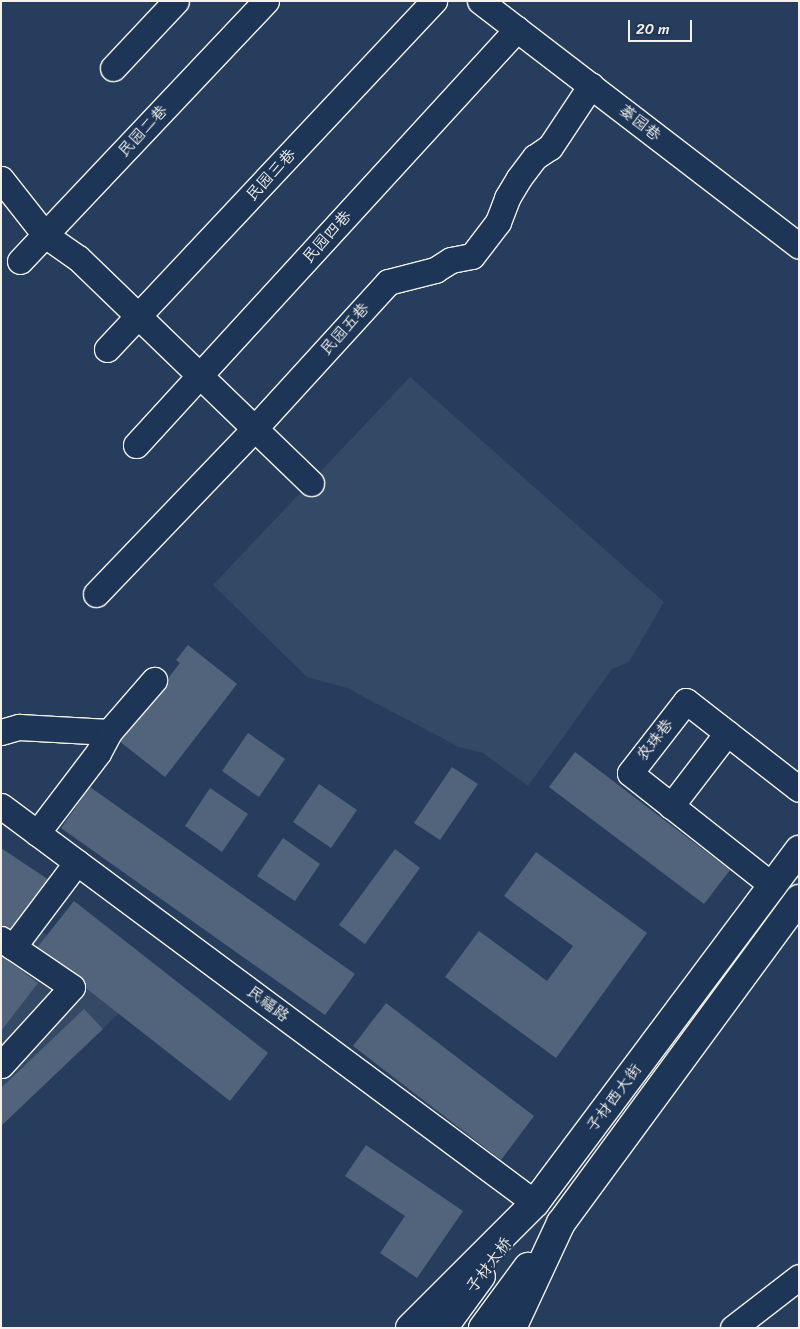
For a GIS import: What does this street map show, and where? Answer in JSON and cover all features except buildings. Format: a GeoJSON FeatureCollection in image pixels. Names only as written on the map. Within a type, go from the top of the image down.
{"type":"FeatureCollection","features":[{"type":"Feature","properties":{"kind":"main road","name":"子材西大街"},"geometry":{"type":"LineString","coordinates":[[410,1328],[536,1203],[799,850]]}},
{"type":"Feature","properties":{"kind":"main road","name":"子材西大街"},"geometry":{"type":"LineString","coordinates":[[512,1328],[561,1223],[799,898]]}},
{"type":"Feature","properties":{"kind":"main road","name":"子材大桥"},"geometry":{"type":"LineString","coordinates":[[443,1328],[536,1203]]}},
{"type":"Feature","properties":{"kind":"main road","name":"子材大桥"},"geometry":{"type":"LineString","coordinates":[[483,1328],[561,1223]]}},
{"type":"Feature","properties":{"kind":"street"},"geometry":{"type":"LineString","coordinates":[[113,68],[176,1]]}},
{"type":"Feature","properties":{"kind":"street","name":"民园二巷"},"geometry":{"type":"LineString","coordinates":[[20,261],[266,1]]}},
{"type":"Feature","properties":{"kind":"street","name":"民园三巷"},"geometry":{"type":"LineString","coordinates":[[107,349],[434,1]]}},
{"type":"Feature","properties":{"kind":"street","name":"蒌园巷"},"geometry":{"type":"LineString","coordinates":[[480,1],[799,246]]}},
{"type":"Feature","properties":{"kind":"street","name":"民园四巷"},"geometry":{"type":"LineString","coordinates":[[136,445],[517,29]]}},
{"type":"Feature","properties":{"kind":"street","name":"民园五巷"},"geometry":{"type":"LineString","coordinates":[[96,594],[254,429],[388,282],[435,270],[451,260],[472,256],[498,222],[507,198],[519,178],[535,157],[550,147],[591,85]]}},
{"type":"Feature","properties":{"kind":"street"},"geometry":{"type":"LineString","coordinates":[[1,178],[45,235],[78,258],[139,315],[199,377],[311,482]]}},
{"type":"Feature","properties":{"kind":"street"},"geometry":{"type":"LineString","coordinates":[[37,833],[98,753],[110,732],[154,680]]}},
{"type":"Feature","properties":{"kind":"street","name":"农珠巷"},"geometry":{"type":"LineString","coordinates":[[773,886],[630,773],[686,700],[799,789]]}},
{"type":"Feature","properties":{"kind":"street"},"geometry":{"type":"LineString","coordinates":[[1,732],[19,727],[110,732]]}},
{"type":"Feature","properties":{"kind":"street"},"geometry":{"type":"LineString","coordinates":[[671,806],[727,732]]}},
{"type":"Feature","properties":{"kind":"street","name":"民福路"},"geometry":{"type":"LineString","coordinates":[[1,806],[536,1203]]}},
{"type":"Feature","properties":{"kind":"street"},"geometry":{"type":"LineString","coordinates":[[1,1065],[72,987],[7,943],[77,862]]}},
{"type":"Feature","properties":{"kind":"street"},"geometry":{"type":"LineString","coordinates":[[733,1328],[799,1276]]}},
{"type":"Feature","properties":{"kind":"shaded area"},"geometry":{"type":"Polygon","coordinates":[[[410,377],[664,602],[629,662],[612,669],[528,786],[483,753],[459,747],[347,688],[307,677],[213,585],[410,377]]]}},
{"type":"Feature","properties":{"kind":"shaded area"},"geometry":{"type":"Polygon","coordinates":[[[1,902],[135,998],[1,1126],[1,902]]]}}]}
